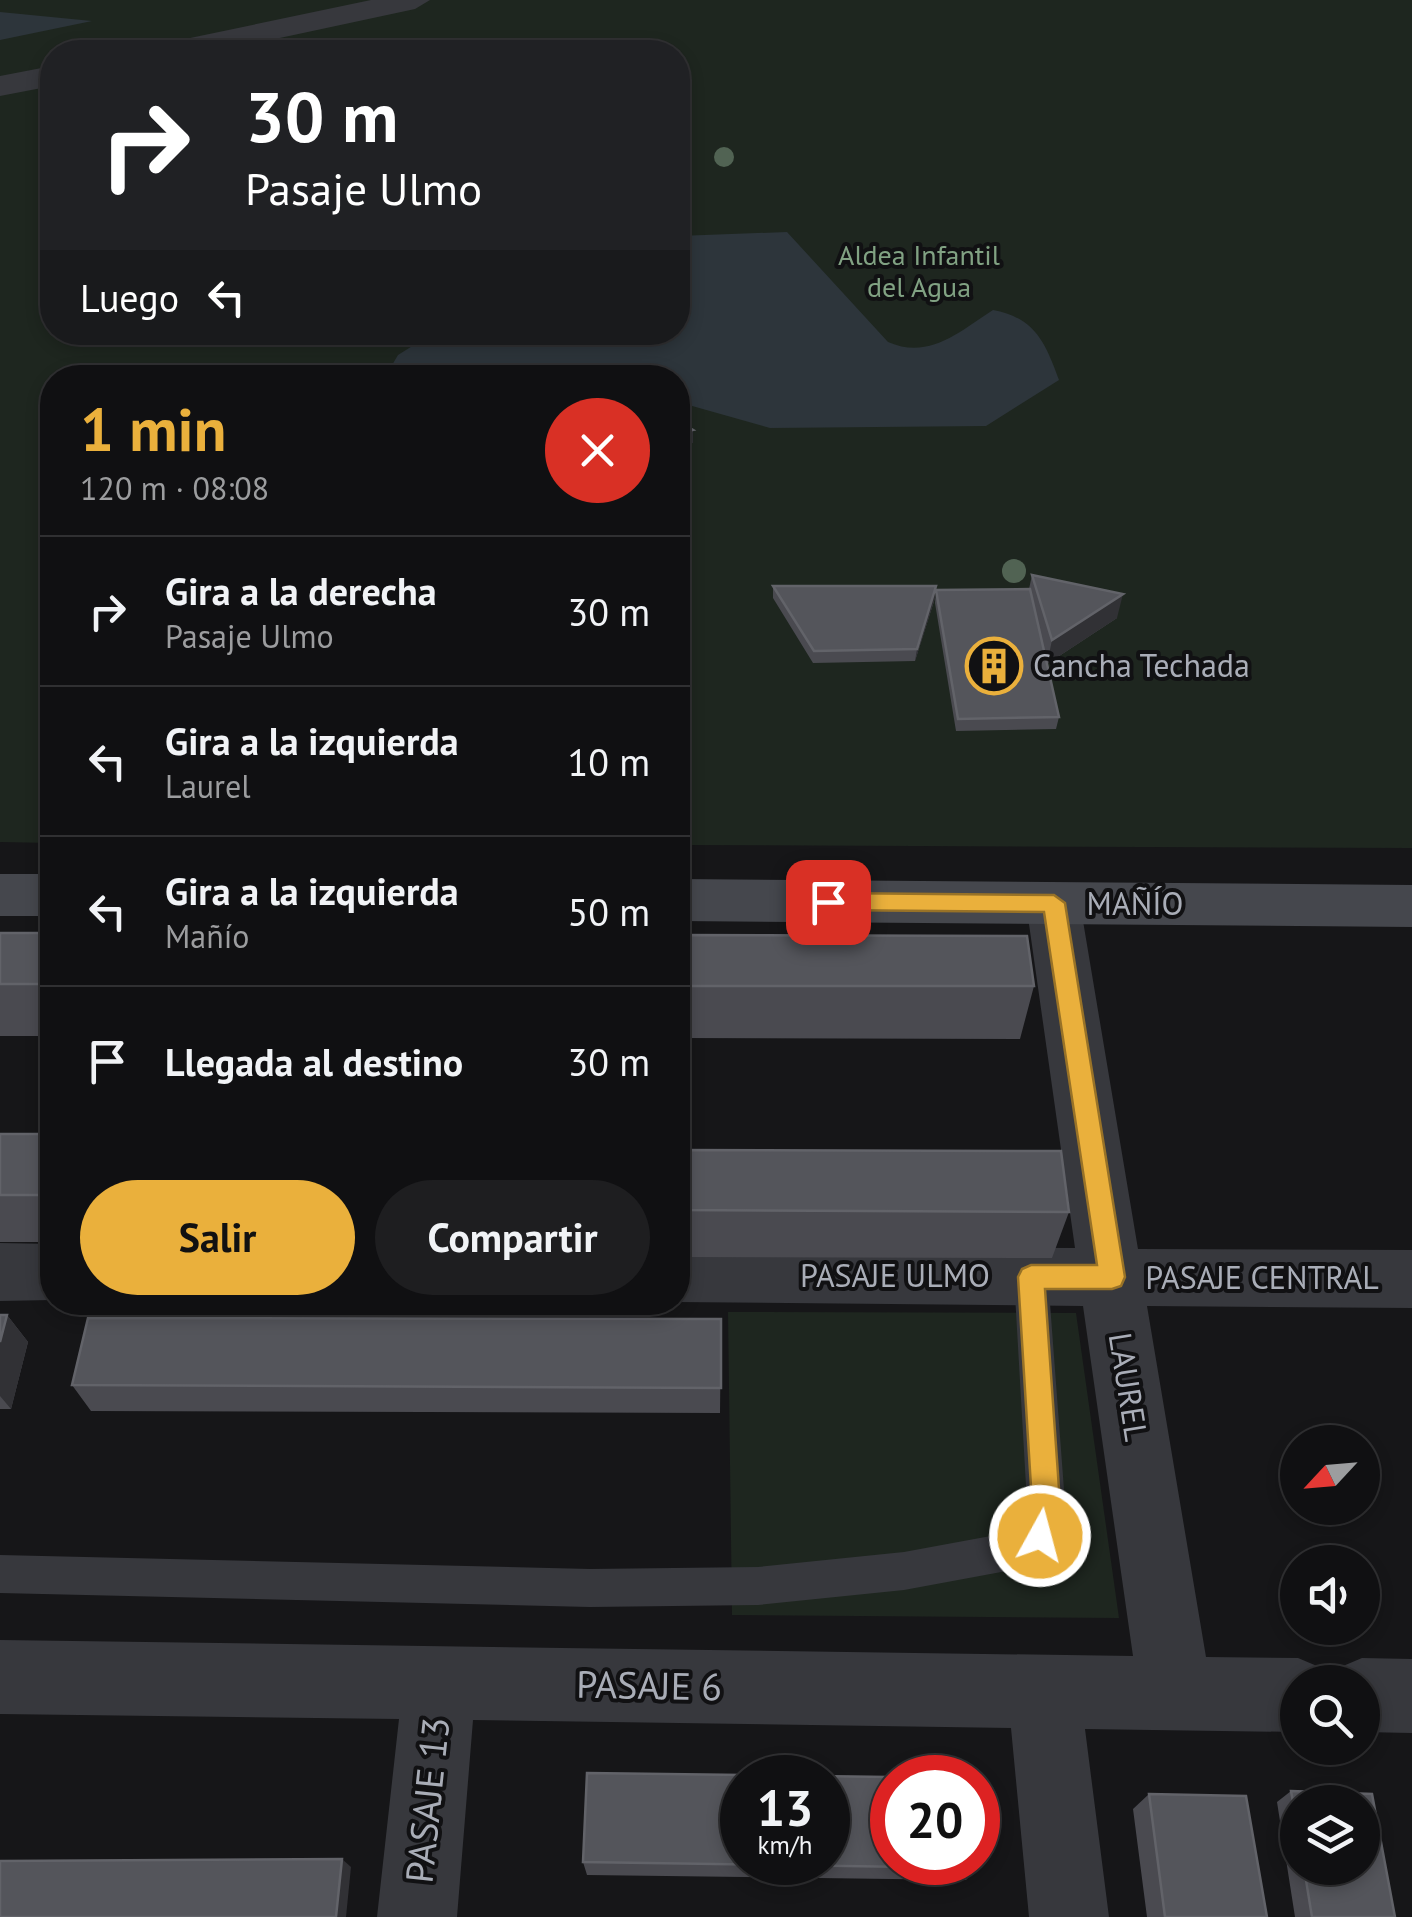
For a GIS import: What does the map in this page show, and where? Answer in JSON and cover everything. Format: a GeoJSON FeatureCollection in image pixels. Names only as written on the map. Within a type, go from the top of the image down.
{"type":"FeatureCollection","features":[{"type":"Feature","properties":{"kind":"street"},"geometry":{"type":"LineString","coordinates":[[227,40],[415,0]]}},
{"type":"Feature","properties":{"kind":"street"},"geometry":{"type":"LineString","coordinates":[[0,86],[40,78]]}},
{"type":"Feature","properties":{"kind":"street"},"geometry":{"type":"LineString","coordinates":[[0,895],[40,895]]}},
{"type":"Feature","properties":{"kind":"street","name":"MAÑÍO"},"geometry":{"type":"LineString","coordinates":[[690,900],[1412,906]]}},
{"type":"Feature","properties":{"kind":"street","name":"LAUREL"},"geometry":{"type":"LineString","coordinates":[[1054,903],[1175,1693]]}},
{"type":"Feature","properties":{"kind":"street"},"geometry":{"type":"LineString","coordinates":[[0,1272],[40,1272]]}},
{"type":"Feature","properties":{"kind":"street","name":"PASAJE ULMO"},"geometry":{"type":"LineString","coordinates":[[690,1275],[1112,1277]]}},
{"type":"Feature","properties":{"kind":"street","name":"PASAJE CENTRAL"},"geometry":{"type":"LineString","coordinates":[[1112,1277],[1412,1279]]}},
{"type":"Feature","properties":{"kind":"street","name":"PASAJE 6"},"geometry":{"type":"LineString","coordinates":[[0,1677],[1280,1695]]}},
{"type":"Feature","properties":{"kind":"street","name":"PASAJE 13"},"geometry":{"type":"LineString","coordinates":[[417,1917],[440,1683]]}},
{"type":"Feature","properties":{"kind":"street"},"geometry":{"type":"LineString","coordinates":[[1044,1690],[1068,1917]]}},
{"type":"Feature","properties":{"kind":"street"},"geometry":{"type":"LineString","coordinates":[[1380,1696],[1412,1696]]}},
{"type":"Feature","properties":{"kind":"lane"},"geometry":{"type":"LineString","coordinates":[[0,1574],[570,1588],[758,1586],[904,1571],[1012,1551],[1040,1536],[1046,1503],[1031,1277]]}},
{"type":"Feature","properties":{"kind":"green space","name":"Aldea Infantil del Agua"},"geometry":{"type":"Polygon","coordinates":[[[0,0],[1412,0],[1412,848],[690,845],[690,365],[40,365],[40,843],[0,842],[0,0]]]}},
{"type":"Feature","properties":{"kind":"green space"},"geometry":{"type":"Polygon","coordinates":[[[728,1312],[1076,1313],[1119,1618],[732,1615],[728,1312]]]}},
{"type":"Feature","properties":{"kind":"shaded area"},"geometry":{"type":"Polygon","coordinates":[[[0,12],[92,21],[0,40],[0,12]]]}},
{"type":"Feature","properties":{"kind":"shaded area"},"geometry":{"type":"Polygon","coordinates":[[[787,232],[888,342],[903,347],[917,348],[943,341],[993,310],[1007,314],[1036,334],[1059,380],[986,426],[770,428],[690,405],[690,365],[392,365],[398,355],[414,345],[690,345],[690,236],[787,232]]]}},
{"type":"Feature","properties":{"kind":"building"},"geometry":{"type":"Polygon","coordinates":[[[1032,575],[1123,594],[1052,640],[1032,575]]]}},
{"type":"Feature","properties":{"kind":"building"},"geometry":{"type":"Polygon","coordinates":[[[773,586],[936,586],[917,649],[814,651],[773,586]]]}},
{"type":"Feature","properties":{"kind":"building","name":"Cancha Techada"},"geometry":{"type":"Polygon","coordinates":[[[1030,589],[1059,717],[958,719],[936,590],[1030,589]]]}},
{"type":"Feature","properties":{"kind":"building"},"geometry":{"type":"Polygon","coordinates":[[[0,933],[40,933],[40,984],[0,984],[0,933]]]}},
{"type":"Feature","properties":{"kind":"building"},"geometry":{"type":"Polygon","coordinates":[[[690,935],[1027,936],[1034,986],[690,986],[690,935]]]}},
{"type":"Feature","properties":{"kind":"building"},"geometry":{"type":"Polygon","coordinates":[[[0,1134],[40,1134],[40,1195],[0,1195],[0,1134]]]}},
{"type":"Feature","properties":{"kind":"building"},"geometry":{"type":"Polygon","coordinates":[[[690,1150],[1061,1151],[1069,1212],[690,1210],[690,1150]]]}},
{"type":"Feature","properties":{"kind":"building"},"geometry":{"type":"Polygon","coordinates":[[[0,1315],[7,1315],[0,1342],[0,1315]]]}},
{"type":"Feature","properties":{"kind":"building"},"geometry":{"type":"Polygon","coordinates":[[[88,1318],[721,1319],[721,1388],[72,1385],[88,1318]]]}},
{"type":"Feature","properties":{"kind":"building"},"geometry":{"type":"Polygon","coordinates":[[[587,1773],[720,1775],[720,1864],[583,1862],[587,1773]]]}},
{"type":"Feature","properties":{"kind":"building"},"geometry":{"type":"Polygon","coordinates":[[[850,1777],[870,1777],[870,1866],[850,1866],[850,1777]]]}},
{"type":"Feature","properties":{"kind":"building"},"geometry":{"type":"Polygon","coordinates":[[[1149,1794],[1246,1796],[1267,1917],[1165,1917],[1149,1794]]]}},
{"type":"Feature","properties":{"kind":"building"},"geometry":{"type":"Polygon","coordinates":[[[1380,1837],[1395,1917],[1312,1917],[1307,1885],[1380,1885],[1380,1837]]]}},
{"type":"Feature","properties":{"kind":"building"},"geometry":{"type":"Polygon","coordinates":[[[342,1859],[336,1917],[0,1917],[0,1861],[342,1859]]]}},
{"type":"Feature","properties":{"kind":"place","name":"Cancha Techada"},"geometry":{"type":"Point","coordinates":[994,666]}},
{"type":"Feature","properties":{"kind":"route"},"geometry":{"type":"LineString","coordinates":[[828,902],[1054,903],[1112,1277],[1031,1277],[1046,1503],[1040,1536]]}}]}
